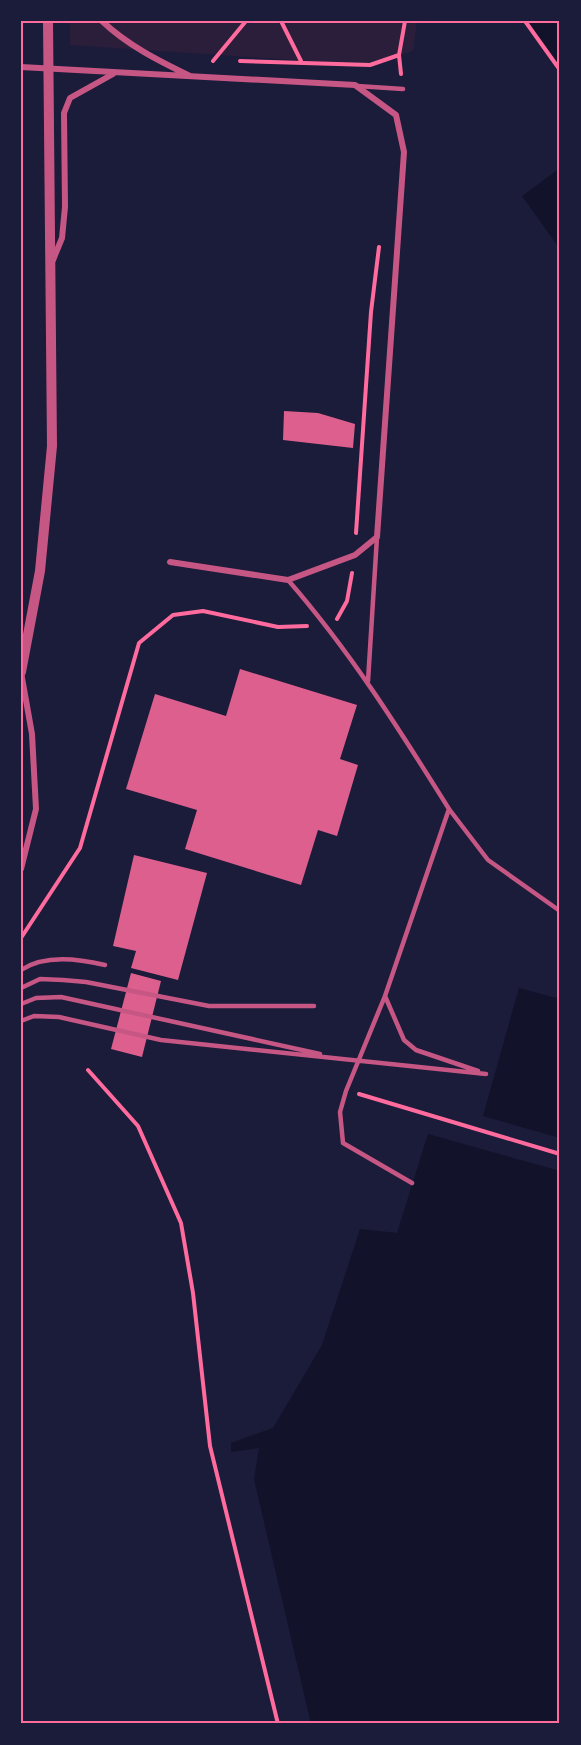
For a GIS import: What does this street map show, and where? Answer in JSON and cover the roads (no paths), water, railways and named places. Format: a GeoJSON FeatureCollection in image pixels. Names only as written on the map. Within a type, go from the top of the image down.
{"type":"FeatureCollection","features":[{"type":"Feature","properties":{"kind":"street"},"geometry":{"type":"LineString","coordinates":[[21,869],[36,809],[32,734],[21,672],[40,571],[52,446],[48,21]]}},
{"type":"Feature","properties":{"kind":"street"},"geometry":{"type":"LineString","coordinates":[[102,21],[116,35],[162,63],[194,77]]}},
{"type":"Feature","properties":{"kind":"street"},"geometry":{"type":"LineString","coordinates":[[21,67],[355,85],[396,115],[404,152],[377,537],[355,555],[288,580],[170,562]]}},
{"type":"Feature","properties":{"kind":"street"},"geometry":{"type":"LineString","coordinates":[[50,269],[62,238],[65,207],[64,113],[70,98],[115,73]]}},
{"type":"Feature","properties":{"kind":"lane"},"geometry":{"type":"LineString","coordinates":[[355,85],[403,89]]}},
{"type":"Feature","properties":{"kind":"lane"},"geometry":{"type":"LineString","coordinates":[[368,681],[377,537]]}},
{"type":"Feature","properties":{"kind":"lane"},"geometry":{"type":"LineString","coordinates":[[288,580],[327,625],[368,681],[449,809],[488,860],[560,911]]}},
{"type":"Feature","properties":{"kind":"lane"},"geometry":{"type":"LineString","coordinates":[[412,1183],[343,1143],[340,1112],[357,1060],[385,996],[449,809]]}},
{"type":"Feature","properties":{"kind":"lane"},"geometry":{"type":"LineString","coordinates":[[21,970],[28,965],[52,960],[80,959],[105,965]]}},
{"type":"Feature","properties":{"kind":"lane"},"geometry":{"type":"LineString","coordinates":[[21,988],[40,979],[63,980],[86,982],[209,1006],[314,1006]]}},
{"type":"Feature","properties":{"kind":"lane"},"geometry":{"type":"LineString","coordinates":[[21,1021],[34,1016],[59,1017],[161,1040],[486,1074],[416,1050],[404,1040],[385,996]]}},
{"type":"Feature","properties":{"kind":"lane"},"geometry":{"type":"LineString","coordinates":[[21,1004],[36,998],[61,998],[338,1058]]}}]}
